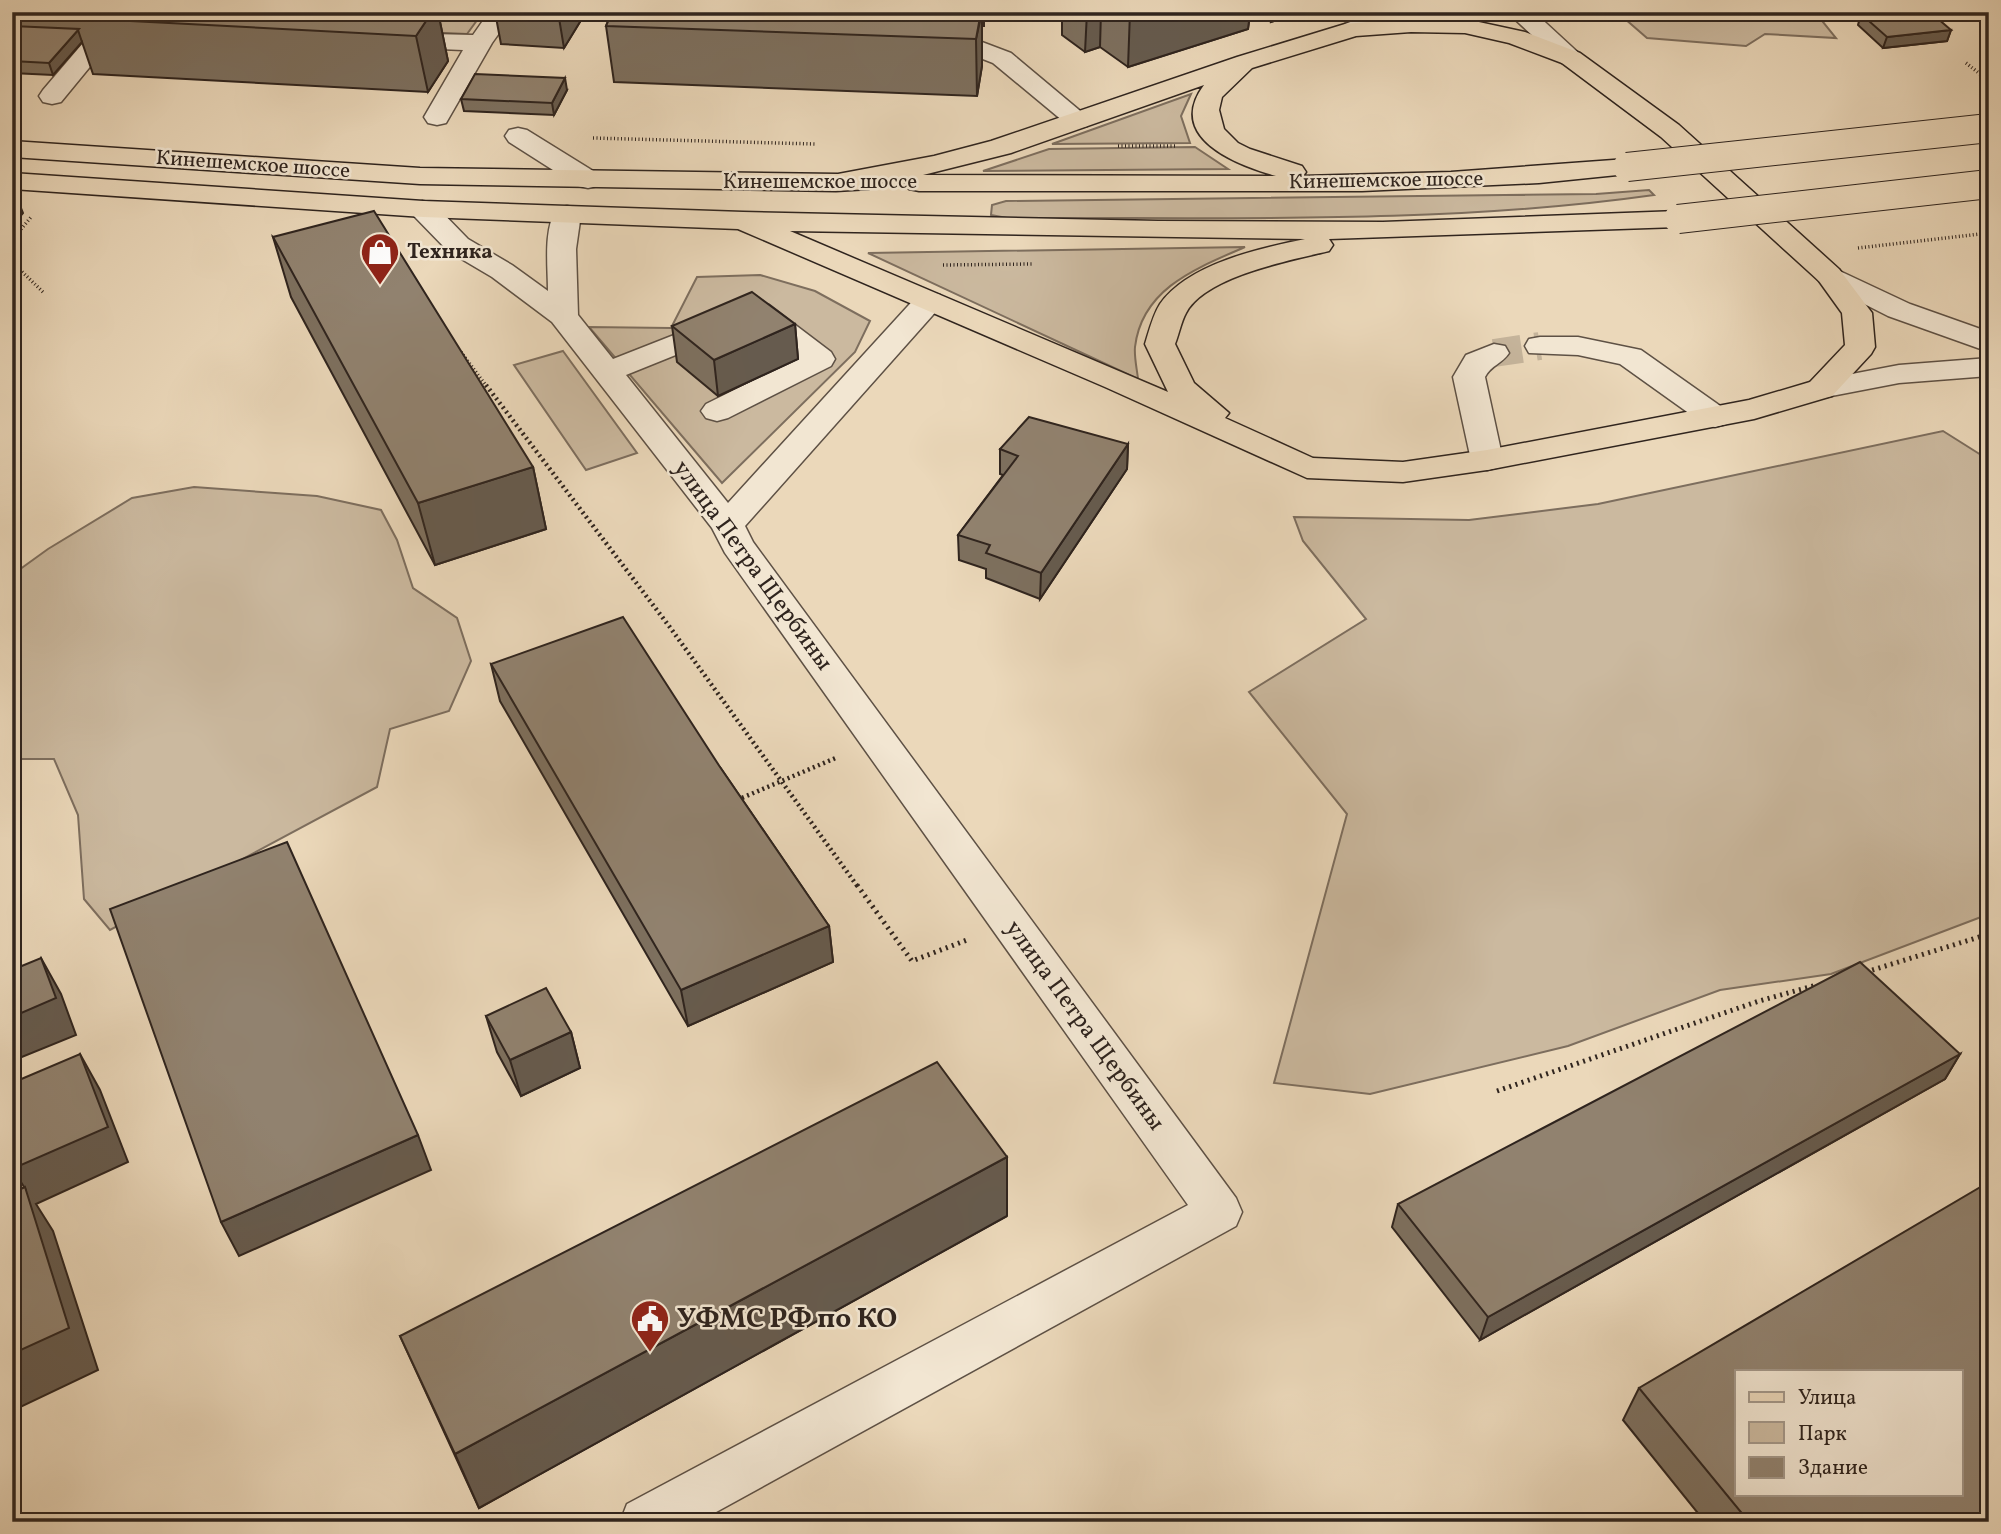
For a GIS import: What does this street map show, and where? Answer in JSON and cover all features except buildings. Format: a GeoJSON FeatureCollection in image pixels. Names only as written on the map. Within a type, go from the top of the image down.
{"type":"FeatureCollection","features":[{"type":"Feature","properties":{"kind":"main road"},"geometry":{"type":"LineString","coordinates":[[743,221],[1242,437],[1307,468],[1403,472],[1487,460],[1715,417],[1821,390],[1860,347],[1857,313],[1829,275],[1670,131],[1571,58],[1516,37],[1465,26],[1354,29],[1246,62],[1001,147],[836,183]]}},
{"type":"Feature","properties":{"kind":"main road"},"geometry":{"type":"LineString","coordinates":[[1246,62],[1211,92],[1205,108],[1208,126],[1225,146],[1250,160],[1293,172],[1420,181]]}},
{"type":"Feature","properties":{"kind":"main road","name":"Кинешемское шоссе"},"geometry":{"type":"LineString","coordinates":[[12,149],[420,176],[588,180],[836,183],[1420,181],[1540,177],[1989,128]]}},
{"type":"Feature","properties":{"kind":"main road","name":"Кинешемское шоссе"},"geometry":{"type":"LineString","coordinates":[[12,181],[423,209],[743,221],[1144,230],[1383,231]]}},
{"type":"Feature","properties":{"kind":"main road"},"geometry":{"type":"LineString","coordinates":[[1242,437],[1181,388],[1160,344],[1173,307],[1203,282],[1224,271],[1280,253],[1383,231],[1678,219],[1989,184]]}},
{"type":"Feature","properties":{"kind":"street"},"geometry":{"type":"LineString","coordinates":[[437,117],[480,43],[502,12]]}},
{"type":"Feature","properties":{"kind":"street"},"geometry":{"type":"LineString","coordinates":[[1354,29],[1400,12]]}},
{"type":"Feature","properties":{"kind":"street"},"geometry":{"type":"LineString","coordinates":[[1519,12],[1571,58]]}},
{"type":"Feature","properties":{"kind":"street"},"geometry":{"type":"LineString","coordinates":[[52,96],[98,41],[147,24]]}},
{"type":"Feature","properties":{"kind":"street"},"geometry":{"type":"LineString","coordinates":[[369,39],[480,43]]}},
{"type":"Feature","properties":{"kind":"street"},"geometry":{"type":"LineString","coordinates":[[906,43],[974,47],[1002,58],[1078,120]]}},
{"type":"Feature","properties":{"kind":"street"},"geometry":{"type":"LineString","coordinates":[[518,136],[588,180]]}},
{"type":"Feature","properties":{"kind":"street","name":"улица Петра Щербины"},"geometry":{"type":"LineString","coordinates":[[423,209],[458,245],[502,271],[563,316],[727,525],[737,545],[1219,1212],[646,1522]]}},
{"type":"Feature","properties":{"kind":"street"},"geometry":{"type":"LineString","coordinates":[[563,316],[562,249],[567,214]]}},
{"type":"Feature","properties":{"kind":"street"},"geometry":{"type":"LineString","coordinates":[[1829,275],[1899,310],[1989,343]]}},
{"type":"Feature","properties":{"kind":"street"},"geometry":{"type":"LineString","coordinates":[[727,525],[929,301]]}},
{"type":"Feature","properties":{"kind":"street"},"geometry":{"type":"LineString","coordinates":[[607,372],[758,311],[820,359],[717,411]]}},
{"type":"Feature","properties":{"kind":"street"},"geometry":{"type":"LineString","coordinates":[[1540,346],[1578,346],[1630,357],[1715,417]]}},
{"type":"Feature","properties":{"kind":"street"},"geometry":{"type":"LineString","coordinates":[[1487,460],[1469,377],[1477,362],[1494,354]]}},
{"type":"Feature","properties":{"kind":"street"},"geometry":{"type":"LineString","coordinates":[[1821,390],[1899,374],[1989,368]]}},
{"type":"Feature","properties":{"kind":"path"},"geometry":{"type":"LineString","coordinates":[[1966,63],[1989,81]]}},
{"type":"Feature","properties":{"kind":"path"},"geometry":{"type":"LineString","coordinates":[[518,136],[819,144]]}},
{"type":"Feature","properties":{"kind":"path"},"geometry":{"type":"LineString","coordinates":[[12,240],[33,215]]}},
{"type":"Feature","properties":{"kind":"path"},"geometry":{"type":"LineString","coordinates":[[12,230],[20,230]]}},
{"type":"Feature","properties":{"kind":"path"},"geometry":{"type":"LineString","coordinates":[[1847,249],[1989,233]]}},
{"type":"Feature","properties":{"kind":"path"},"geometry":{"type":"LineString","coordinates":[[12,262],[44,293]]}},
{"type":"Feature","properties":{"kind":"path"},"geometry":{"type":"LineString","coordinates":[[455,344],[668,626],[912,961],[1011,923]]}},
{"type":"Feature","properties":{"kind":"path"},"geometry":{"type":"LineString","coordinates":[[726,804],[878,740]]}},
{"type":"Feature","properties":{"kind":"path"},"geometry":{"type":"LineString","coordinates":[[1863,973],[1989,934]]}},
{"type":"Feature","properties":{"kind":"path"},"geometry":{"type":"LineString","coordinates":[[1497,1091],[1759,1001],[1824,983]]}},
{"type":"Feature","properties":{"kind":"green space"},"geometry":{"type":"Polygon","coordinates":[[[168,12],[483,12],[467,34],[160,20],[168,12]]]}},
{"type":"Feature","properties":{"kind":"green space"},"geometry":{"type":"Polygon","coordinates":[[[1617,12],[1815,12],[1836,38],[1765,34],[1746,46],[1647,38],[1617,12]]]}},
{"type":"Feature","properties":{"kind":"green space"},"geometry":{"type":"Polygon","coordinates":[[[1191,94],[1181,116],[1190,143],[1052,144],[1191,94]]]}},
{"type":"Feature","properties":{"kind":"green space"},"geometry":{"type":"Polygon","coordinates":[[[1195,147],[1228,169],[983,171],[1049,149],[1195,147]]]}},
{"type":"Feature","properties":{"kind":"green space"},"geometry":{"type":"Polygon","coordinates":[[[1649,190],[1654,195],[1574,205],[1412,215],[1007,218],[991,215],[992,205],[1006,201],[1596,194],[1649,190]]]}},
{"type":"Feature","properties":{"kind":"green space"},"geometry":{"type":"Polygon","coordinates":[[[1245,247],[1191,272],[1160,295],[1148,309],[1135,347],[1138,379],[868,253],[1245,247]]]}},
{"type":"Feature","properties":{"kind":"green space"},"geometry":{"type":"Polygon","coordinates":[[[760,275],[815,291],[870,321],[855,352],[722,483],[589,327],[671,328],[697,277],[760,275]]]}},
{"type":"Feature","properties":{"kind":"green space"},"geometry":{"type":"Polygon","coordinates":[[[563,351],[637,453],[586,470],[514,365],[563,351]]]}},
{"type":"Feature","properties":{"kind":"green space"},"geometry":{"type":"Polygon","coordinates":[[[1943,431],[1989,460],[1989,914],[1831,974],[1720,990],[1568,1046],[1370,1094],[1274,1083],[1347,814],[1249,692],[1366,619],[1303,541],[1294,517],[1469,520],[1598,504],[1943,431]]]}},
{"type":"Feature","properties":{"kind":"green space"},"geometry":{"type":"Polygon","coordinates":[[[194,487],[317,496],[381,510],[397,540],[413,588],[457,618],[471,661],[449,711],[390,729],[377,787],[110,930],[84,899],[78,815],[54,759],[12,759],[12,575],[48,549],[132,498],[194,487]]]}},
{"type":"Feature","properties":{"kind":"tunnel"},"geometry":{"type":"LineString","coordinates":[[1494,353],[1540,346]]}},
{"type":"Feature","properties":{"kind":"place","name":"Техника"},"geometry":{"type":"Point","coordinates":[380,286]}},
{"type":"Feature","properties":{"kind":"place","name":"УФМС РФ по КО"},"geometry":{"type":"Point","coordinates":[650,1353]}}]}
